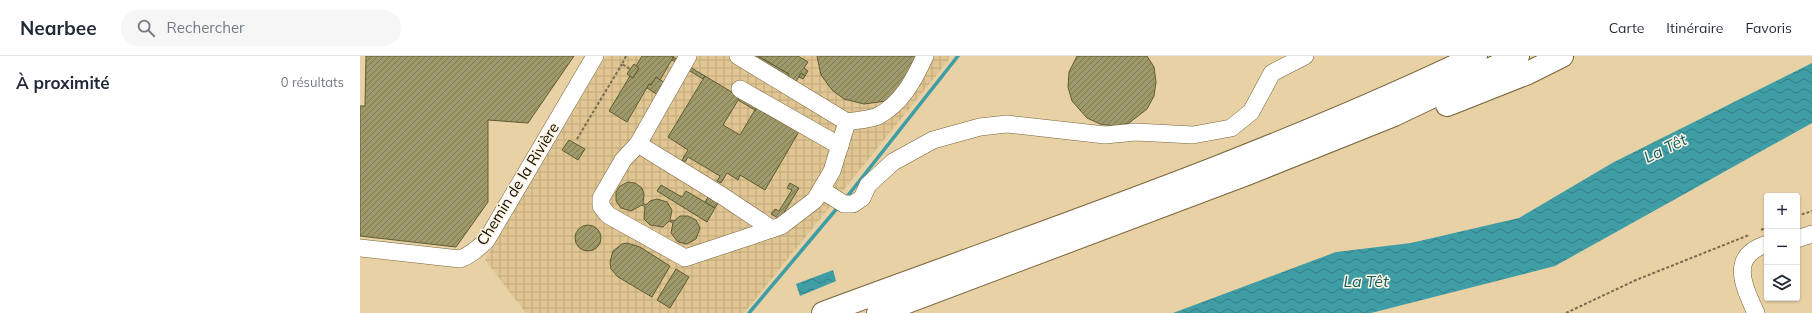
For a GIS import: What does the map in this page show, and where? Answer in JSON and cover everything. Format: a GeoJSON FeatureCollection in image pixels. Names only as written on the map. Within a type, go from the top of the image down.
{"type":"FeatureCollection","features":[{"type":"Feature","properties":{"kind":"highway"},"geometry":{"type":"LineString","coordinates":[[823,313],[1073,222],[1299,135],[1395,95],[1476,56]]}},
{"type":"Feature","properties":{"kind":"highway"},"geometry":{"type":"LineString","coordinates":[[878,313],[1248,174],[1394,115],[1518,56]]}},
{"type":"Feature","properties":{"kind":"highway"},"geometry":{"type":"LineString","coordinates":[[1248,174],[1418,117],[1528,73],[1562,56]]}},
{"type":"Feature","properties":{"kind":"street","name":"Chemin de la Rivière"},"geometry":{"type":"LineString","coordinates":[[360,248],[460,258],[468,256],[477,249],[486,240],[595,56]]}},
{"type":"Feature","properties":{"kind":"street"},"geometry":{"type":"LineString","coordinates":[[688,56],[638,144],[623,160],[600,198],[601,206],[608,215],[685,258],[781,226],[815,200],[832,171],[847,122]]}},
{"type":"Feature","properties":{"kind":"street"},"geometry":{"type":"LineString","coordinates":[[738,56],[847,122],[877,116],[902,96],[914,80],[925,56]]}},
{"type":"Feature","properties":{"kind":"street"},"geometry":{"type":"LineString","coordinates":[[837,200],[853,204],[862,198],[868,185],[894,162],[933,140],[980,127],[1006,124],[1105,135],[1136,132],[1193,135],[1231,128],[1251,112],[1272,73],[1305,56]]}},
{"type":"Feature","properties":{"kind":"street"},"geometry":{"type":"LineString","coordinates":[[776,109],[789,87]]}},
{"type":"Feature","properties":{"kind":"street"},"geometry":{"type":"LineString","coordinates":[[740,89],[840,146]]}},
{"type":"Feature","properties":{"kind":"street"},"geometry":{"type":"LineString","coordinates":[[638,144],[724,197],[772,229]]}},
{"type":"Feature","properties":{"kind":"street"},"geometry":{"type":"LineString","coordinates":[[1756,313],[1742,274],[1744,261],[1763,237]]}},
{"type":"Feature","properties":{"kind":"street"},"geometry":{"type":"LineString","coordinates":[[1764,251],[1760,252],[1750,270],[1755,290],[1761,303],[1769,313]]}},
{"type":"Feature","properties":{"kind":"path"},"geometry":{"type":"LineString","coordinates":[[577,139],[626,56]]}},
{"type":"Feature","properties":{"kind":"path"},"geometry":{"type":"LineString","coordinates":[[622,64],[630,70]]}},
{"type":"Feature","properties":{"kind":"path"},"geometry":{"type":"LineString","coordinates":[[1800,215],[1812,211]]}},
{"type":"Feature","properties":{"kind":"path"},"geometry":{"type":"LineString","coordinates":[[1566,313],[1636,280],[1752,233]]}},
{"type":"Feature","properties":{"kind":"shaded area"},"geometry":{"type":"Polygon","coordinates":[[[606,56],[949,56],[948,61],[744,313],[526,313],[485,260],[606,56]]]}},
{"type":"Feature","properties":{"kind":"water","name":"La Têt"},"geometry":{"type":"Polygon","coordinates":[[[1812,63],[1812,123],[1555,266],[1371,313],[1173,313],[1336,252],[1411,243],[1519,218],[1614,162],[1812,63]]]}},
{"type":"Feature","properties":{"kind":"water"},"geometry":{"type":"Polygon","coordinates":[[[833,270],[836,281],[800,296],[796,284],[833,270]]]}},
{"type":"Feature","properties":{"kind":"building"},"geometry":{"type":"Polygon","coordinates":[[[366,56],[574,56],[528,123],[488,120],[488,202],[456,247],[360,236],[360,106],[365,106],[366,56]]]}},
{"type":"Feature","properties":{"kind":"building"},"geometry":{"type":"Polygon","coordinates":[[[642,56],[674,56],[660,80],[656,77],[651,85],[649,84],[627,122],[609,111],[630,76],[633,78],[639,68],[636,66],[642,56]]]}},
{"type":"Feature","properties":{"kind":"building"},"geometry":{"type":"Polygon","coordinates":[[[749,56],[758,56],[789,74],[787,78],[749,56]]]}},
{"type":"Feature","properties":{"kind":"building"},"geometry":{"type":"Polygon","coordinates":[[[758,56],[798,56],[808,62],[804,68],[808,71],[805,76],[801,73],[795,83],[787,78],[789,74],[758,56]]]}},
{"type":"Feature","properties":{"kind":"building"},"geometry":{"type":"Polygon","coordinates":[[[817,56],[916,56],[912,75],[886,101],[864,104],[844,99],[832,90],[821,75],[817,56]]]}},
{"type":"Feature","properties":{"kind":"building"},"geometry":{"type":"Polygon","coordinates":[[[1077,56],[1147,56],[1154,67],[1156,82],[1154,96],[1147,109],[1129,123],[1115,126],[1100,124],[1087,118],[1072,101],[1068,87],[1069,72],[1077,56]]]}},
{"type":"Feature","properties":{"kind":"building"},"geometry":{"type":"Polygon","coordinates":[[[673,57],[705,76],[703,79],[672,60],[673,57]]]}},
{"type":"Feature","properties":{"kind":"building"},"geometry":{"type":"Polygon","coordinates":[[[634,64],[639,68],[633,78],[627,74],[634,64]]]}},
{"type":"Feature","properties":{"kind":"building"},"geometry":{"type":"Polygon","coordinates":[[[801,73],[805,76],[803,79],[799,77],[801,73]]]}},
{"type":"Feature","properties":{"kind":"building"},"geometry":{"type":"Polygon","coordinates":[[[705,76],[740,97],[723,125],[740,135],[759,103],[801,128],[765,190],[740,175],[738,180],[727,173],[721,183],[717,181],[720,176],[688,157],[685,162],[682,160],[688,150],[668,137],[705,76]]]}},
{"type":"Feature","properties":{"kind":"building"},"geometry":{"type":"Polygon","coordinates":[[[656,77],[668,85],[661,97],[647,88],[656,77]]]}},
{"type":"Feature","properties":{"kind":"building"},"geometry":{"type":"Polygon","coordinates":[[[740,97],[756,107],[755,110],[738,100],[740,97]]]}},
{"type":"Feature","properties":{"kind":"building"},"geometry":{"type":"Polygon","coordinates":[[[569,140],[585,149],[578,160],[562,150],[569,140]]]}},
{"type":"Feature","properties":{"kind":"building"},"geometry":{"type":"Polygon","coordinates":[[[628,182],[635,183],[642,188],[644,194],[643,203],[646,205],[650,201],[657,199],[667,202],[672,210],[670,220],[674,221],[680,216],[688,216],[696,220],[700,228],[696,239],[687,244],[678,242],[671,233],[673,223],[669,221],[663,227],[650,225],[644,219],[645,207],[642,205],[631,211],[621,208],[616,201],[616,192],[620,186],[628,182]]]}},
{"type":"Feature","properties":{"kind":"building"},"geometry":{"type":"Polygon","coordinates":[[[790,183],[799,188],[780,219],[771,214],[775,209],[779,211],[792,190],[787,188],[790,183]]]}},
{"type":"Feature","properties":{"kind":"building"},"geometry":{"type":"Polygon","coordinates":[[[661,185],[682,197],[686,191],[715,208],[707,222],[657,191],[661,185]]]}},
{"type":"Feature","properties":{"kind":"building"},"geometry":{"type":"Polygon","coordinates":[[[711,192],[721,198],[715,208],[705,202],[711,192]]]}},
{"type":"Feature","properties":{"kind":"building"},"geometry":{"type":"Polygon","coordinates":[[[588,225],[597,229],[601,238],[597,247],[588,251],[579,247],[575,238],[579,229],[588,225]]]}},
{"type":"Feature","properties":{"kind":"building"},"geometry":{"type":"Polygon","coordinates":[[[627,243],[640,247],[670,266],[652,297],[618,277],[611,269],[610,262],[613,251],[622,244],[627,243]]]}},
{"type":"Feature","properties":{"kind":"building"},"geometry":{"type":"Polygon","coordinates":[[[676,269],[689,277],[670,308],[657,300],[676,269]]]}},
{"type":"Feature","properties":{"kind":"waterway"},"geometry":{"type":"LineString","coordinates":[[846,198],[958,56]]}},
{"type":"Feature","properties":{"kind":"waterway"},"geometry":{"type":"LineString","coordinates":[[749,313],[839,206]]}}]}
